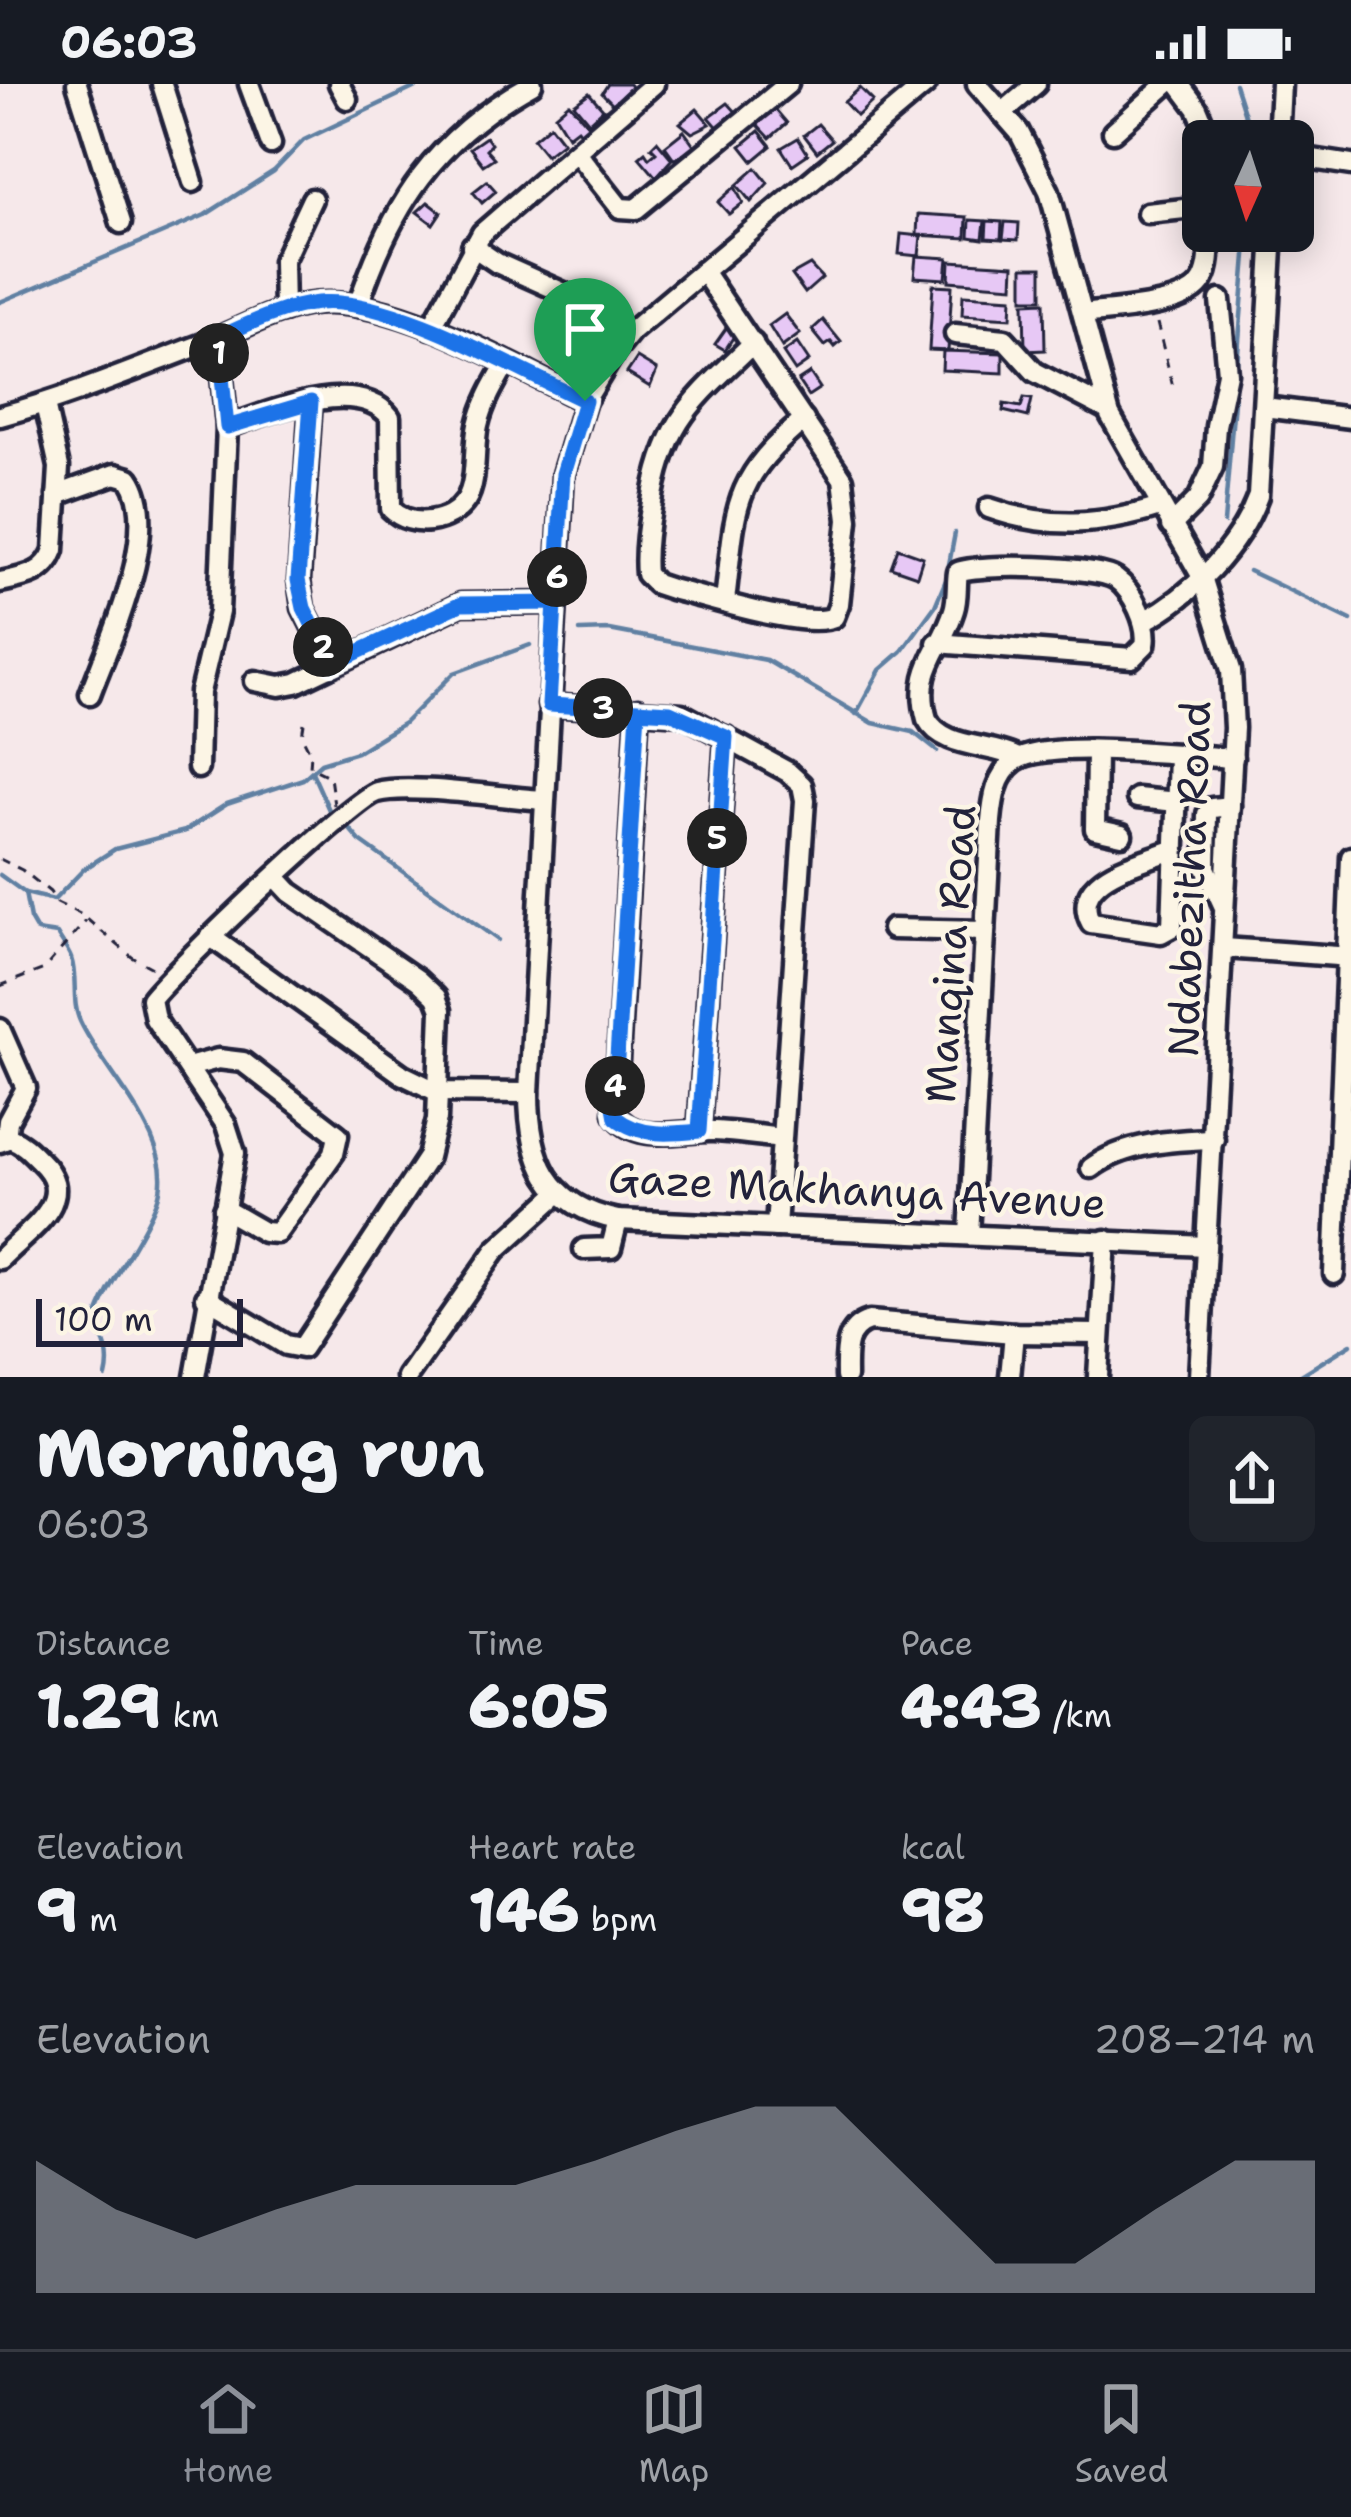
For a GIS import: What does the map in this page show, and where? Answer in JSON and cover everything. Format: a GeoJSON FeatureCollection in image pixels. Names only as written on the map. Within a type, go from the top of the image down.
{"type":"FeatureCollection","features":[{"type":"Feature","properties":{"kind":"street"},"geometry":{"type":"LineString","coordinates":[[77,84],[121,224]]}},
{"type":"Feature","properties":{"kind":"street"},"geometry":{"type":"LineString","coordinates":[[162,84],[193,182]]}},
{"type":"Feature","properties":{"kind":"street"},"geometry":{"type":"LineString","coordinates":[[249,84],[272,143]]}},
{"type":"Feature","properties":{"kind":"street"},"geometry":{"type":"LineString","coordinates":[[358,306],[390,220],[414,182],[493,109],[532,84]]}},
{"type":"Feature","properties":{"kind":"street"},"geometry":{"type":"LineString","coordinates":[[431,328],[472,246],[488,225],[654,84]]}},
{"type":"Feature","properties":{"kind":"street"},"geometry":{"type":"LineString","coordinates":[[576,152],[620,208],[636,208],[788,84]]}},
{"type":"Feature","properties":{"kind":"street","name":"Gaze Makhanya Avenue"},"geometry":{"type":"LineString","coordinates":[[926,84],[632,331],[585,401],[563,474],[530,1143],[542,1172],[560,1192],[584,1210],[618,1220],[1206,1246]]}},
{"type":"Feature","properties":{"kind":"street","name":"Ndabezitha Road"},"geometry":{"type":"LineString","coordinates":[[977,84],[1034,157],[1049,191],[1108,410],[1202,577],[1231,670],[1233,758],[1199,1377]]}},
{"type":"Feature","properties":{"kind":"street"},"geometry":{"type":"LineString","coordinates":[[1003,112],[1036,84]]}},
{"type":"Feature","properties":{"kind":"street"},"geometry":{"type":"LineString","coordinates":[[1113,132],[1167,84]]}},
{"type":"Feature","properties":{"kind":"street"},"geometry":{"type":"LineString","coordinates":[[1179,84],[1203,120]]}},
{"type":"Feature","properties":{"kind":"street"},"geometry":{"type":"LineString","coordinates":[[1279,120],[1281,84]]}},
{"type":"Feature","properties":{"kind":"street"},"geometry":{"type":"LineString","coordinates":[[1314,159],[1351,165]]}},
{"type":"Feature","properties":{"kind":"street"},"geometry":{"type":"LineString","coordinates":[[284,311],[283,261],[312,199]]}},
{"type":"Feature","properties":{"kind":"street"},"geometry":{"type":"LineString","coordinates":[[1147,213],[1182,209]]}},
{"type":"Feature","properties":{"kind":"street"},"geometry":{"type":"LineString","coordinates":[[472,246],[564,293]]}},
{"type":"Feature","properties":{"kind":"street"},"geometry":{"type":"LineString","coordinates":[[1083,314],[1187,296],[1202,283],[1209,252]]}},
{"type":"Feature","properties":{"kind":"street"},"geometry":{"type":"LineString","coordinates":[[1144,621],[1179,601],[1254,507],[1260,483],[1273,252]]}},
{"type":"Feature","properties":{"kind":"street"},"geometry":{"type":"LineString","coordinates":[[703,271],[753,344],[804,421],[836,466],[845,490],[847,540],[838,613],[825,621],[802,620],[649,580],[645,548],[666,440],[688,408],[753,344]]}},
{"type":"Feature","properties":{"kind":"street"},"geometry":{"type":"LineString","coordinates":[[1171,526],[1198,499],[1213,467],[1227,374],[1220,300]]}},
{"type":"Feature","properties":{"kind":"street"},"geometry":{"type":"LineString","coordinates":[[0,416],[45,404],[284,311],[326,302],[358,306],[431,328],[585,401]]}},
{"type":"Feature","properties":{"kind":"street"},"geometry":{"type":"LineString","coordinates":[[955,334],[1005,339],[1035,372],[1108,410]]}},
{"type":"Feature","properties":{"kind":"street"},"geometry":{"type":"LineString","coordinates":[[198,768],[200,692],[219,612],[227,427],[220,357],[213,340]]}},
{"type":"Feature","properties":{"kind":"street"},"geometry":{"type":"LineString","coordinates":[[227,427],[311,402],[358,400],[386,412],[391,426],[391,509],[403,519],[422,522],[454,512],[469,496],[478,424],[506,364]]}},
{"type":"Feature","properties":{"kind":"street"},"geometry":{"type":"LineString","coordinates":[[311,402],[298,580],[304,608],[332,664]]}},
{"type":"Feature","properties":{"kind":"street"},"geometry":{"type":"LineString","coordinates":[[0,582],[36,573],[50,560],[58,449],[45,404]]}},
{"type":"Feature","properties":{"kind":"street"},"geometry":{"type":"LineString","coordinates":[[1264,407],[1351,418]]}},
{"type":"Feature","properties":{"kind":"street"},"geometry":{"type":"LineString","coordinates":[[724,601],[739,498],[758,461],[804,421]]}},
{"type":"Feature","properties":{"kind":"street"},"geometry":{"type":"LineString","coordinates":[[57,495],[115,474],[129,478],[138,493],[135,575],[90,694]]}},
{"type":"Feature","properties":{"kind":"street"},"geometry":{"type":"LineString","coordinates":[[989,508],[1024,520],[1069,524],[1132,516],[1160,506]]}},
{"type":"Feature","properties":{"kind":"street"},"geometry":{"type":"LineString","coordinates":[[937,643],[1123,659],[1142,651],[1147,637],[1144,621],[1124,587],[1112,577],[1022,566],[964,568],[957,576],[953,613],[937,643],[924,676],[924,707],[931,727],[945,737],[1018,758]]}},
{"type":"Feature","properties":{"kind":"street"},"geometry":{"type":"LineString","coordinates":[[255,681],[280,686],[296,683],[461,604],[555,603]]}},
{"type":"Feature","properties":{"kind":"street"},"geometry":{"type":"LineString","coordinates":[[549,705],[682,714],[788,772],[805,793],[776,1227]]}},
{"type":"Feature","properties":{"kind":"street"},"geometry":{"type":"LineString","coordinates":[[638,710],[616,1118],[629,1127],[659,1134],[699,1131],[780,1138]]}},
{"type":"Feature","properties":{"kind":"street"},"geometry":{"type":"LineString","coordinates":[[699,1131],[726,737]]}},
{"type":"Feature","properties":{"kind":"street","name":"Manqina Road"},"geometry":{"type":"LineString","coordinates":[[969,1235],[993,798],[1002,774],[1018,758],[1057,749],[1233,758]]}},
{"type":"Feature","properties":{"kind":"street"},"geometry":{"type":"LineString","coordinates":[[1096,751],[1095,829],[1122,835]]}},
{"type":"Feature","properties":{"kind":"street"},"geometry":{"type":"LineString","coordinates":[[1175,849],[1090,887],[1087,914],[1091,923],[1166,933],[1173,922],[1178,756]]}},
{"type":"Feature","properties":{"kind":"street"},"geometry":{"type":"LineString","coordinates":[[195,1377],[206,1297],[235,1163],[234,1145],[152,1009],[151,1000],[211,937],[362,798],[385,790],[544,800]]}},
{"type":"Feature","properties":{"kind":"street"},"geometry":{"type":"LineString","coordinates":[[1137,798],[1177,802]]}},
{"type":"Feature","properties":{"kind":"street"},"geometry":{"type":"LineString","coordinates":[[1334,1274],[1351,857]]}},
{"type":"Feature","properties":{"kind":"street"},"geometry":{"type":"LineString","coordinates":[[206,1297],[286,1346],[302,1348],[421,1174],[434,1139],[441,1021],[436,997],[277,878]]}},
{"type":"Feature","properties":{"kind":"street"},"geometry":{"type":"LineString","coordinates":[[892,929],[985,931]]}},
{"type":"Feature","properties":{"kind":"street"},"geometry":{"type":"LineString","coordinates":[[211,937],[392,1068],[439,1092],[529,1093]]}},
{"type":"Feature","properties":{"kind":"street"},"geometry":{"type":"LineString","coordinates":[[1224,948],[1348,957]]}},
{"type":"Feature","properties":{"kind":"street"},"geometry":{"type":"LineString","coordinates":[[0,1029],[26,1088],[3,1140],[21,1142],[48,1168],[58,1193],[56,1201],[0,1259]]}},
{"type":"Feature","properties":{"kind":"street"},"geometry":{"type":"LineString","coordinates":[[188,1067],[218,1059],[243,1062],[338,1135],[334,1153],[277,1233],[264,1232],[224,1209]]}},
{"type":"Feature","properties":{"kind":"street"},"geometry":{"type":"LineString","coordinates":[[1090,1168],[1105,1158],[1160,1143],[1214,1139]]}},
{"type":"Feature","properties":{"kind":"street"},"geometry":{"type":"LineString","coordinates":[[407,1377],[496,1250],[560,1192]]}},
{"type":"Feature","properties":{"kind":"street"},"geometry":{"type":"LineString","coordinates":[[584,1249],[611,1248],[618,1220]]}},
{"type":"Feature","properties":{"kind":"street"},"geometry":{"type":"LineString","coordinates":[[1098,1377],[1106,1240]]}},
{"type":"Feature","properties":{"kind":"street"},"geometry":{"type":"LineString","coordinates":[[846,1377],[849,1339],[862,1322],[1100,1334]]}},
{"type":"Feature","properties":{"kind":"street"},"geometry":{"type":"LineString","coordinates":[[1010,1377],[1015,1333]]}},
{"type":"Feature","properties":{"kind":"path"},"geometry":{"type":"LineString","coordinates":[[1152,304],[1173,387]]}},
{"type":"Feature","properties":{"kind":"path"},"geometry":{"type":"LineString","coordinates":[[304,723],[302,736],[310,766],[330,777],[332,799],[344,815]]}},
{"type":"Feature","properties":{"kind":"path"},"geometry":{"type":"LineString","coordinates":[[0,859],[22,870],[57,903],[168,980]]}},
{"type":"Feature","properties":{"kind":"path"},"geometry":{"type":"LineString","coordinates":[[0,986],[44,969],[87,920]]}},
{"type":"Feature","properties":{"kind":"building"},"geometry":{"type":"Polygon","coordinates":[[[608,84],[629,84],[613,104],[602,93],[608,84]]]}},
{"type":"Feature","properties":{"kind":"building"},"geometry":{"type":"Polygon","coordinates":[[[860,88],[873,101],[857,116],[844,102],[860,88]]]}},
{"type":"Feature","properties":{"kind":"building"},"geometry":{"type":"Polygon","coordinates":[[[589,93],[603,109],[589,122],[574,104],[589,93]]]}},
{"type":"Feature","properties":{"kind":"building"},"geometry":{"type":"Polygon","coordinates":[[[569,103],[590,127],[581,134],[577,129],[568,136],[555,115],[569,103]]]}},
{"type":"Feature","properties":{"kind":"building"},"geometry":{"type":"Polygon","coordinates":[[[728,103],[737,113],[736,120],[721,131],[709,117],[728,103]]]}},
{"type":"Feature","properties":{"kind":"building"},"geometry":{"type":"Polygon","coordinates":[[[697,109],[710,124],[692,133],[680,123],[697,109]]]}},
{"type":"Feature","properties":{"kind":"building"},"geometry":{"type":"Polygon","coordinates":[[[775,109],[787,123],[770,138],[757,124],[775,109]]]}},
{"type":"Feature","properties":{"kind":"building"},"geometry":{"type":"Polygon","coordinates":[[[818,124],[832,140],[817,152],[804,135],[818,124]]]}},
{"type":"Feature","properties":{"kind":"building"},"geometry":{"type":"Polygon","coordinates":[[[550,125],[563,142],[546,155],[533,139],[550,125]]]}},
{"type":"Feature","properties":{"kind":"building"},"geometry":{"type":"Polygon","coordinates":[[[684,131],[694,145],[675,160],[665,146],[684,131]]]}},
{"type":"Feature","properties":{"kind":"building"},"geometry":{"type":"Polygon","coordinates":[[[759,131],[771,146],[753,161],[741,146],[759,131]]]}},
{"type":"Feature","properties":{"kind":"building"},"geometry":{"type":"Polygon","coordinates":[[[486,137],[491,144],[486,149],[494,158],[483,165],[470,148],[486,137]]]}},
{"type":"Feature","properties":{"kind":"building"},"geometry":{"type":"Polygon","coordinates":[[[798,138],[808,154],[792,165],[781,148],[798,138]]]}},
{"type":"Feature","properties":{"kind":"building"},"geometry":{"type":"Polygon","coordinates":[[[657,141],[672,159],[656,177],[639,157],[645,152],[649,158],[656,152],[651,147],[657,141]]]}},
{"type":"Feature","properties":{"kind":"building"},"geometry":{"type":"Polygon","coordinates":[[[756,168],[768,183],[751,202],[737,185],[756,168]]]}},
{"type":"Feature","properties":{"kind":"building"},"geometry":{"type":"Polygon","coordinates":[[[487,181],[496,191],[482,203],[473,192],[487,181]]]}},
{"type":"Feature","properties":{"kind":"building"},"geometry":{"type":"Polygon","coordinates":[[[735,187],[743,203],[729,214],[718,202],[735,187]]]}},
{"type":"Feature","properties":{"kind":"building"},"geometry":{"type":"Polygon","coordinates":[[[428,202],[441,212],[433,224],[417,212],[428,202]]]}},
{"type":"Feature","properties":{"kind":"building"},"geometry":{"type":"Polygon","coordinates":[[[918,214],[967,217],[966,238],[917,235],[918,214]]]}},
{"type":"Feature","properties":{"kind":"building"},"geometry":{"type":"Polygon","coordinates":[[[970,220],[985,221],[983,239],[969,237],[970,220]]]}},
{"type":"Feature","properties":{"kind":"building"},"geometry":{"type":"Polygon","coordinates":[[[987,221],[1002,222],[1001,239],[986,238],[987,221]]]}},
{"type":"Feature","properties":{"kind":"building"},"geometry":{"type":"Polygon","coordinates":[[[1005,222],[1019,223],[1018,240],[1003,239],[1005,222]]]}},
{"type":"Feature","properties":{"kind":"building"},"geometry":{"type":"Polygon","coordinates":[[[901,234],[921,236],[919,256],[899,254],[901,234]]]}},
{"type":"Feature","properties":{"kind":"building"},"geometry":{"type":"Polygon","coordinates":[[[916,256],[948,258],[946,279],[914,277],[916,256]]]}},
{"type":"Feature","properties":{"kind":"building"},"geometry":{"type":"Polygon","coordinates":[[[950,261],[1014,265],[1013,286],[949,281],[950,261]]]}},
{"type":"Feature","properties":{"kind":"building"},"geometry":{"type":"Polygon","coordinates":[[[810,265],[822,278],[805,293],[792,275],[810,265]]]}},
{"type":"Feature","properties":{"kind":"building"},"geometry":{"type":"Polygon","coordinates":[[[1023,267],[1042,267],[1042,299],[1023,299],[1023,267]]]}},
{"type":"Feature","properties":{"kind":"building"},"geometry":{"type":"Polygon","coordinates":[[[933,285],[952,286],[948,351],[929,350],[933,285]]]}},
{"type":"Feature","properties":{"kind":"building"},"geometry":{"type":"Polygon","coordinates":[[[963,295],[1012,298],[1011,318],[962,315],[963,295]]]}},
{"type":"Feature","properties":{"kind":"building"},"geometry":{"type":"Polygon","coordinates":[[[1044,302],[1045,350],[1025,351],[1024,303],[1044,302]]]}},
{"type":"Feature","properties":{"kind":"building"},"geometry":{"type":"Polygon","coordinates":[[[785,314],[800,334],[782,347],[769,326],[785,314]]]}},
{"type":"Feature","properties":{"kind":"building"},"geometry":{"type":"Polygon","coordinates":[[[823,320],[841,342],[835,347],[831,342],[825,346],[812,330],[823,320]]]}},
{"type":"Feature","properties":{"kind":"building"},"geometry":{"type":"Polygon","coordinates":[[[727,327],[736,333],[725,350],[715,344],[727,327]]]}},
{"type":"Feature","properties":{"kind":"building"},"geometry":{"type":"Polygon","coordinates":[[[797,343],[809,361],[795,371],[783,353],[797,343]]]}},
{"type":"Feature","properties":{"kind":"building"},"geometry":{"type":"Polygon","coordinates":[[[943,351],[1003,353],[1003,373],[942,370],[943,351]]]}},
{"type":"Feature","properties":{"kind":"building"},"geometry":{"type":"Polygon","coordinates":[[[637,358],[657,370],[650,387],[627,373],[637,358]]]}},
{"type":"Feature","properties":{"kind":"building"},"geometry":{"type":"Polygon","coordinates":[[[810,373],[820,388],[808,396],[798,381],[810,373]]]}},
{"type":"Feature","properties":{"kind":"building"},"geometry":{"type":"Polygon","coordinates":[[[1024,398],[1032,399],[1028,417],[1003,411],[1004,404],[1021,407],[1024,398]]]}},
{"type":"Feature","properties":{"kind":"building"},"geometry":{"type":"Polygon","coordinates":[[[898,548],[923,557],[917,576],[891,567],[898,548]]]}},
{"type":"Feature","properties":{"kind":"waterway"},"geometry":{"type":"LineString","coordinates":[[0,302],[205,215],[274,171],[304,140],[422,84]]}},
{"type":"Feature","properties":{"kind":"waterway"},"geometry":{"type":"LineString","coordinates":[[1235,84],[1247,120]]}},
{"type":"Feature","properties":{"kind":"waterway"},"geometry":{"type":"LineString","coordinates":[[1224,523],[1246,252]]}},
{"type":"Feature","properties":{"kind":"waterway"},"geometry":{"type":"LineString","coordinates":[[856,714],[880,670],[902,651],[935,606],[946,580],[955,533]]}},
{"type":"Feature","properties":{"kind":"waterway"},"geometry":{"type":"LineString","coordinates":[[1249,571],[1351,620]]}},
{"type":"Feature","properties":{"kind":"waterway"},"geometry":{"type":"LineString","coordinates":[[580,631],[609,630],[766,660],[873,723],[913,732],[937,751]]}},
{"type":"Feature","properties":{"kind":"waterway"},"geometry":{"type":"LineString","coordinates":[[25,893],[54,900],[84,869],[115,849],[185,831],[227,804],[303,779],[321,763],[357,752],[404,723],[454,673],[530,645]]}},
{"type":"Feature","properties":{"kind":"waterway"},"geometry":{"type":"LineString","coordinates":[[312,772],[329,810]]}},
{"type":"Feature","properties":{"kind":"waterway"},"geometry":{"type":"LineString","coordinates":[[348,827],[360,841],[498,940]]}},
{"type":"Feature","properties":{"kind":"waterway"},"geometry":{"type":"LineString","coordinates":[[0,875],[25,893],[37,931],[57,934],[68,952],[80,1021],[136,1108],[158,1155],[157,1201],[94,1324],[106,1349],[106,1377]]}},
{"type":"Feature","properties":{"kind":"waterway"},"geometry":{"type":"LineString","coordinates":[[1298,1377],[1351,1344]]}},
{"type":"Feature","properties":{"kind":"route"},"geometry":{"type":"LineString","coordinates":[[585,401],[431,328],[358,306],[326,302],[303,306],[213,340],[220,357],[227,427],[311,402],[298,580],[309,621],[332,664],[461,604],[555,603],[549,705],[638,710],[614,1107],[616,1118],[629,1127],[659,1134],[699,1131],[726,737],[682,714],[670,712],[638,710],[549,705],[563,474],[585,401]]}}]}
